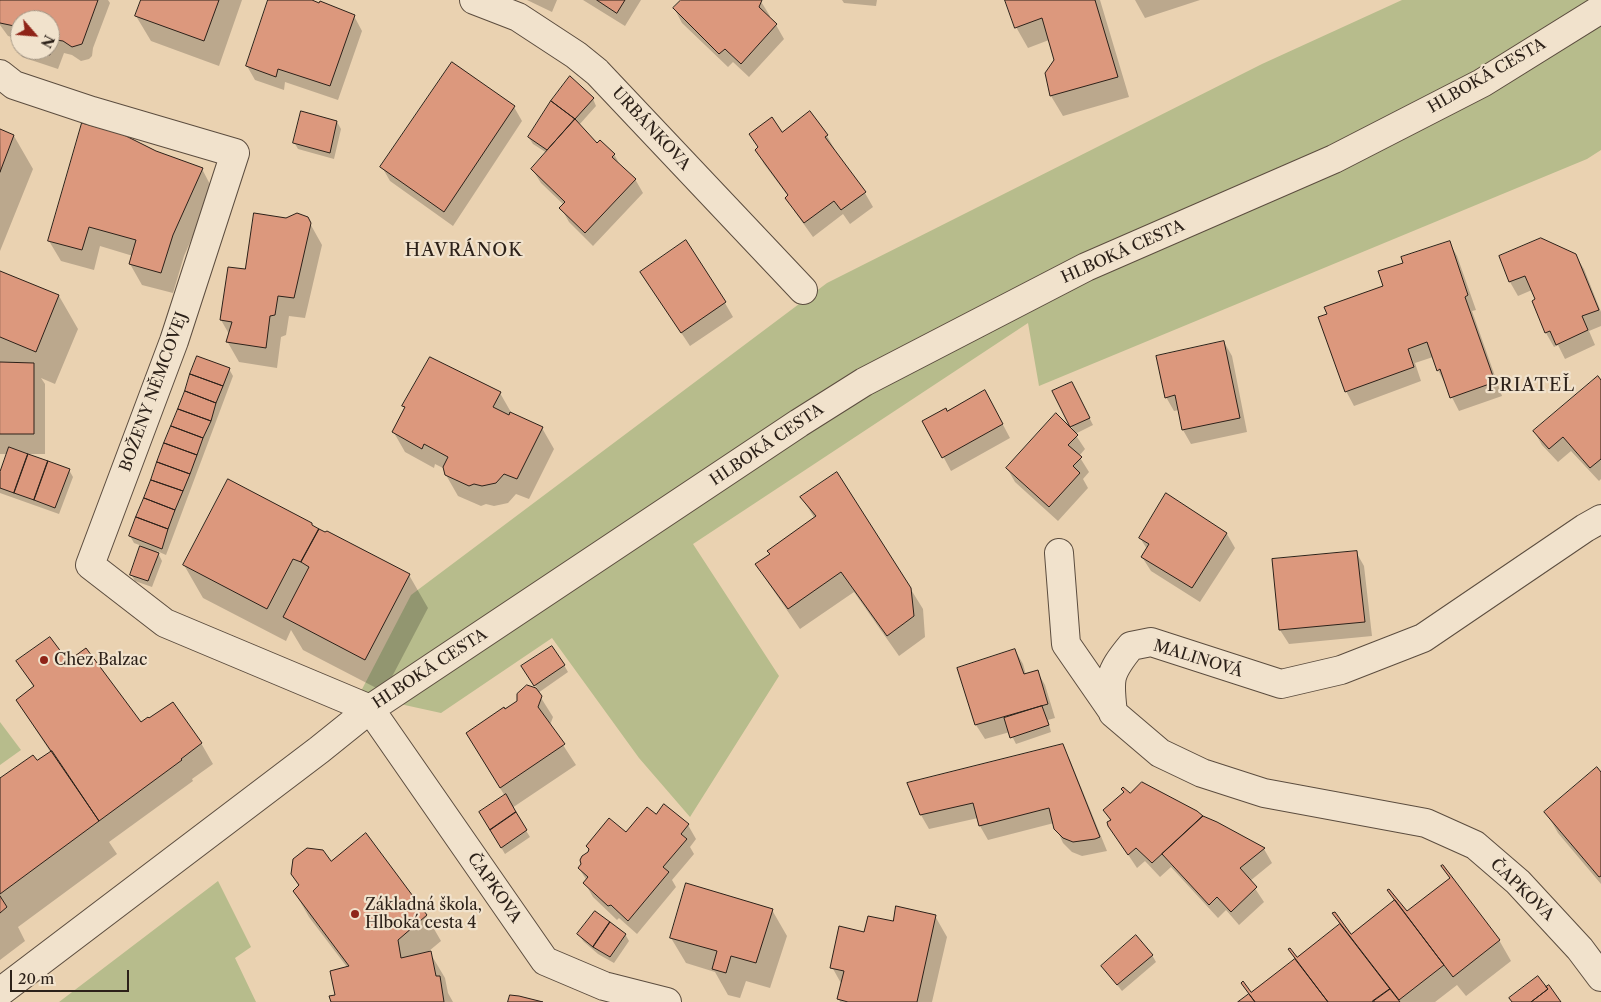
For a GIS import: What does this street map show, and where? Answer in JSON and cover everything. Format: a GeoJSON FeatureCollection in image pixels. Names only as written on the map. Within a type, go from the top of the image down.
{"type":"FeatureCollection","features":[{"type":"Feature","properties":{"kind":"street","name":"URBÁNKOVA"},"geometry":{"type":"LineString","coordinates":[[474,0],[518,17],[576,55],[597,72],[803,290]]}},
{"type":"Feature","properties":{"kind":"street","name":"HLBOKÁ CESTA"},"geometry":{"type":"LineString","coordinates":[[0,992],[370,709],[791,428],[864,382],[1086,267],[1334,159],[1482,83],[1601,9]]}},
{"type":"Feature","properties":{"kind":"street","name":"BOŽENY NĚMCOVEJ"},"geometry":{"type":"LineString","coordinates":[[0,74],[14,85],[235,154],[174,341],[90,565],[164,623],[370,709]]}},
{"type":"Feature","properties":{"kind":"street","name":"MALINOVÁ"},"geometry":{"type":"LineString","coordinates":[[1113,713],[1110,683],[1117,663],[1131,646],[1151,642],[1281,684],[1341,670],[1423,638],[1601,519]]}},
{"type":"Feature","properties":{"kind":"street"},"geometry":{"type":"LineString","coordinates":[[1059,553],[1066,644],[1113,713]]}},
{"type":"Feature","properties":{"kind":"street","name":"ČAPKOVA"},"geometry":{"type":"LineString","coordinates":[[370,709],[545,961],[604,986],[667,1002]]}},
{"type":"Feature","properties":{"kind":"street","name":"ČAPKOVA"},"geometry":{"type":"LineString","coordinates":[[1113,713],[1160,753],[1202,773],[1264,793],[1426,823],[1476,845],[1511,876],[1580,949],[1601,977]]}},
{"type":"Feature","properties":{"kind":"green space"},"geometry":{"type":"Polygon","coordinates":[[[1402,0],[1601,0],[1601,150],[1587,159],[1039,386],[1028,323],[693,544],[779,676],[690,817],[639,758],[552,638],[441,713],[359,695],[411,595],[827,283],[1262,64],[1402,0]]]}},
{"type":"Feature","properties":{"kind":"green space"},"geometry":{"type":"Polygon","coordinates":[[[0,722],[21,750],[0,765],[0,722]]]}},
{"type":"Feature","properties":{"kind":"green space"},"geometry":{"type":"Polygon","coordinates":[[[218,881],[251,947],[235,958],[256,1002],[59,1002],[218,881]]]}},
{"type":"Feature","properties":{"kind":"building"},"geometry":{"type":"Polygon","coordinates":[[[0,0],[98,0],[82,44],[72,47],[60,41],[60,10],[10,10],[10,25],[0,23],[0,0]]]}},
{"type":"Feature","properties":{"kind":"building"},"geometry":{"type":"Polygon","coordinates":[[[141,0],[219,0],[204,41],[135,16],[141,0]]]}},
{"type":"Feature","properties":{"kind":"building"},"geometry":{"type":"Polygon","coordinates":[[[268,0],[312,0],[319,3],[320,1],[355,15],[330,86],[278,69],[276,77],[246,66],[268,0]]]}},
{"type":"Feature","properties":{"kind":"building"},"geometry":{"type":"Polygon","coordinates":[[[597,0],[625,0],[617,13],[597,0]]]}},
{"type":"Feature","properties":{"kind":"building"},"geometry":{"type":"Polygon","coordinates":[[[681,0],[762,0],[759,7],[777,24],[741,64],[725,49],[719,54],[673,8],[681,0]]]}},
{"type":"Feature","properties":{"kind":"building"},"geometry":{"type":"Polygon","coordinates":[[[1005,0],[1095,0],[1118,77],[1050,96],[1045,73],[1054,60],[1042,18],[1015,28],[1005,0]]]}},
{"type":"Feature","properties":{"kind":"building"},"geometry":{"type":"Polygon","coordinates":[[[452,62],[515,106],[444,212],[380,167],[452,62]]]}},
{"type":"Feature","properties":{"kind":"building"},"geometry":{"type":"Polygon","coordinates":[[[570,76],[594,98],[575,119],[551,101],[570,76]]]}},
{"type":"Feature","properties":{"kind":"building"},"geometry":{"type":"Polygon","coordinates":[[[551,101],[575,119],[547,150],[528,137],[551,101]]]}},
{"type":"Feature","properties":{"kind":"building"},"geometry":{"type":"Polygon","coordinates":[[[301,111],[337,121],[330,153],[293,143],[301,111]]]}},
{"type":"Feature","properties":{"kind":"building"},"geometry":{"type":"Polygon","coordinates":[[[810,111],[828,135],[825,137],[866,192],[841,210],[834,201],[804,223],[785,198],[788,195],[755,150],[758,147],[749,134],[772,117],[782,132],[810,111]]]}},
{"type":"Feature","properties":{"kind":"building"},"geometry":{"type":"Polygon","coordinates":[[[575,119],[597,143],[600,140],[615,154],[612,157],[636,179],[585,233],[559,208],[565,202],[531,169],[575,119]]]}},
{"type":"Feature","properties":{"kind":"building"},"geometry":{"type":"Polygon","coordinates":[[[82,123],[122,134],[156,151],[203,168],[173,235],[161,273],[129,264],[136,240],[89,227],[82,250],[48,241],[82,123]]]}},
{"type":"Feature","properties":{"kind":"building"},"geometry":{"type":"Polygon","coordinates":[[[0,129],[14,135],[0,172],[0,129]]]}},
{"type":"Feature","properties":{"kind":"building"},"geometry":{"type":"Polygon","coordinates":[[[254,213],[286,218],[297,213],[308,217],[311,223],[294,298],[278,296],[275,315],[270,316],[266,348],[226,342],[232,322],[220,320],[228,267],[245,269],[254,213]]]}},
{"type":"Feature","properties":{"kind":"building"},"geometry":{"type":"Polygon","coordinates":[[[1541,238],[1576,254],[1599,310],[1582,316],[1588,330],[1556,345],[1550,331],[1545,333],[1532,301],[1535,299],[1525,276],[1509,282],[1499,256],[1541,238]]]}},
{"type":"Feature","properties":{"kind":"building"},"geometry":{"type":"Polygon","coordinates":[[[686,240],[726,302],[681,333],[640,272],[686,240]]]}},
{"type":"Feature","properties":{"kind":"building"},"geometry":{"type":"Polygon","coordinates":[[[1450,241],[1468,295],[1465,297],[1495,382],[1450,398],[1440,369],[1437,371],[1427,342],[1408,349],[1414,367],[1345,392],[1318,317],[1327,314],[1324,307],[1383,286],[1378,271],[1403,263],[1401,257],[1450,241]]]}},
{"type":"Feature","properties":{"kind":"building"},"geometry":{"type":"Polygon","coordinates":[[[0,271],[59,295],[36,352],[0,337],[0,271]]]}},
{"type":"Feature","properties":{"kind":"building"},"geometry":{"type":"Polygon","coordinates":[[[1224,341],[1240,418],[1182,430],[1175,395],[1165,398],[1156,356],[1224,341]]]}},
{"type":"Feature","properties":{"kind":"building"},"geometry":{"type":"Polygon","coordinates":[[[197,356],[230,368],[223,386],[190,374],[197,356]]]}},
{"type":"Feature","properties":{"kind":"building"},"geometry":{"type":"Polygon","coordinates":[[[430,357],[501,392],[493,407],[509,415],[510,412],[543,427],[517,479],[504,474],[496,483],[469,486],[445,475],[443,467],[448,457],[424,444],[422,449],[392,432],[405,407],[402,406],[430,357]]]}},
{"type":"Feature","properties":{"kind":"building"},"geometry":{"type":"Polygon","coordinates":[[[0,362],[34,363],[34,434],[0,434],[0,362]]]}},
{"type":"Feature","properties":{"kind":"building"},"geometry":{"type":"Polygon","coordinates":[[[190,374],[223,386],[216,403],[185,391],[190,374]]]}},
{"type":"Feature","properties":{"kind":"building"},"geometry":{"type":"Polygon","coordinates":[[[1598,376],[1601,380],[1601,459],[1590,468],[1563,437],[1549,449],[1533,431],[1598,376]]]}},
{"type":"Feature","properties":{"kind":"building"},"geometry":{"type":"Polygon","coordinates":[[[1072,382],[1090,418],[1070,427],[1052,391],[1072,382]]]}},
{"type":"Feature","properties":{"kind":"building"},"geometry":{"type":"Polygon","coordinates":[[[985,390],[1003,424],[942,458],[922,421],[946,408],[947,411],[985,390]]]}},
{"type":"Feature","properties":{"kind":"building"},"geometry":{"type":"Polygon","coordinates":[[[185,391],[216,403],[211,421],[178,409],[185,391]]]}},
{"type":"Feature","properties":{"kind":"building"},"geometry":{"type":"Polygon","coordinates":[[[178,409],[211,421],[203,438],[171,426],[178,409]]]}},
{"type":"Feature","properties":{"kind":"building"},"geometry":{"type":"Polygon","coordinates":[[[1056,413],[1078,435],[1068,445],[1082,457],[1073,466],[1080,473],[1049,507],[1006,468],[1056,413]]]}},
{"type":"Feature","properties":{"kind":"building"},"geometry":{"type":"Polygon","coordinates":[[[171,426],[203,438],[197,455],[164,443],[171,426]]]}},
{"type":"Feature","properties":{"kind":"building"},"geometry":{"type":"Polygon","coordinates":[[[164,443],[197,455],[190,474],[157,462],[164,443]]]}},
{"type":"Feature","properties":{"kind":"building"},"geometry":{"type":"Polygon","coordinates":[[[9,447],[28,454],[14,493],[0,488],[0,472],[9,447]]]}},
{"type":"Feature","properties":{"kind":"building"},"geometry":{"type":"Polygon","coordinates":[[[28,454],[48,461],[34,500],[14,493],[28,454]]]}},
{"type":"Feature","properties":{"kind":"building"},"geometry":{"type":"Polygon","coordinates":[[[48,461],[70,469],[55,508],[34,500],[48,461]]]}},
{"type":"Feature","properties":{"kind":"building"},"geometry":{"type":"Polygon","coordinates":[[[157,462],[190,474],[183,491],[151,480],[157,462]]]}},
{"type":"Feature","properties":{"kind":"building"},"geometry":{"type":"Polygon","coordinates":[[[837,472],[911,588],[914,616],[887,636],[841,572],[788,609],[755,564],[770,554],[767,551],[816,516],[800,497],[837,472]]]}},
{"type":"Feature","properties":{"kind":"building"},"geometry":{"type":"Polygon","coordinates":[[[228,479],[312,523],[312,525],[319,529],[301,562],[293,559],[267,609],[183,565],[228,479]]]}},
{"type":"Feature","properties":{"kind":"building"},"geometry":{"type":"Polygon","coordinates":[[[151,480],[183,491],[175,510],[144,498],[151,480]]]}},
{"type":"Feature","properties":{"kind":"building"},"geometry":{"type":"Polygon","coordinates":[[[1166,493],[1227,533],[1192,588],[1141,557],[1149,544],[1139,538],[1166,493]]]}},
{"type":"Feature","properties":{"kind":"building"},"geometry":{"type":"Polygon","coordinates":[[[144,498],[175,510],[168,529],[136,517],[144,498]]]}},
{"type":"Feature","properties":{"kind":"building"},"geometry":{"type":"Polygon","coordinates":[[[136,517],[168,529],[162,549],[129,536],[136,517]]]}},
{"type":"Feature","properties":{"kind":"building"},"geometry":{"type":"Polygon","coordinates":[[[319,529],[327,531],[410,574],[365,660],[283,617],[309,567],[301,562],[319,529]]]}},
{"type":"Feature","properties":{"kind":"building"},"geometry":{"type":"Polygon","coordinates":[[[140,546],[159,553],[148,581],[130,575],[140,546]]]}},
{"type":"Feature","properties":{"kind":"building"},"geometry":{"type":"Polygon","coordinates":[[[1357,551],[1365,622],[1279,630],[1272,559],[1357,551]]]}},
{"type":"Feature","properties":{"kind":"building"},"geometry":{"type":"Polygon","coordinates":[[[50,637],[68,661],[86,648],[141,722],[173,702],[202,743],[99,821],[16,700],[34,686],[16,661],[50,637]]]}},
{"type":"Feature","properties":{"kind":"building"},"geometry":{"type":"Polygon","coordinates":[[[552,646],[565,665],[534,686],[521,666],[552,646]]]}},
{"type":"Feature","properties":{"kind":"building"},"geometry":{"type":"Polygon","coordinates":[[[1015,649],[1024,674],[1038,670],[1048,704],[975,725],[957,668],[1015,649]]]}},
{"type":"Feature","properties":{"kind":"building"},"geometry":{"type":"Polygon","coordinates":[[[527,685],[536,688],[542,696],[538,707],[565,744],[500,788],[466,733],[504,707],[505,709],[517,701],[517,694],[527,685]]]}},
{"type":"Feature","properties":{"kind":"building"},"geometry":{"type":"Polygon","coordinates":[[[1042,706],[1049,725],[1010,738],[1004,718],[1042,706]]]}},
{"type":"Feature","properties":{"kind":"building"},"geometry":{"type":"Polygon","coordinates":[[[1063,744],[1100,837],[1095,839],[1073,842],[1063,838],[1054,829],[1049,808],[979,826],[973,803],[920,815],[907,783],[1063,744]]]}},
{"type":"Feature","properties":{"kind":"building"},"geometry":{"type":"Polygon","coordinates":[[[52,751],[99,821],[0,894],[0,778],[33,755],[37,760],[52,751]]]}},
{"type":"Feature","properties":{"kind":"building"},"geometry":{"type":"Polygon","coordinates":[[[1597,767],[1601,772],[1601,876],[1599,877],[1544,812],[1597,767]]]}},
{"type":"Feature","properties":{"kind":"building"},"geometry":{"type":"Polygon","coordinates":[[[1142,782],[1203,816],[1152,863],[1136,848],[1128,855],[1108,826],[1107,822],[1111,820],[1103,810],[1124,792],[1121,789],[1123,787],[1130,793],[1142,782]]]}},
{"type":"Feature","properties":{"kind":"building"},"geometry":{"type":"Polygon","coordinates":[[[506,794],[516,812],[490,830],[479,812],[506,794]]]}},
{"type":"Feature","properties":{"kind":"building"},"geometry":{"type":"Polygon","coordinates":[[[664,804],[689,824],[681,834],[687,839],[663,867],[669,872],[628,921],[583,883],[588,877],[578,868],[581,864],[580,860],[588,852],[589,849],[586,846],[609,818],[626,832],[647,807],[656,814],[664,804]]]}},
{"type":"Feature","properties":{"kind":"building"},"geometry":{"type":"Polygon","coordinates":[[[516,812],[527,830],[501,848],[490,830],[516,812]]]}},
{"type":"Feature","properties":{"kind":"building"},"geometry":{"type":"Polygon","coordinates":[[[1203,816],[1265,848],[1240,868],[1257,887],[1231,912],[1217,897],[1209,905],[1162,854],[1203,816]]]}},
{"type":"Feature","properties":{"kind":"building"},"geometry":{"type":"Polygon","coordinates":[[[366,833],[427,915],[398,940],[401,958],[431,951],[436,976],[440,976],[444,1002],[331,1002],[329,996],[335,995],[330,971],[349,966],[293,891],[299,885],[291,874],[293,859],[307,848],[323,850],[331,861],[366,833]]]}},
{"type":"Feature","properties":{"kind":"building"},"geometry":{"type":"Polygon","coordinates":[[[1443,865],[1500,940],[1453,977],[1387,890],[1389,889],[1407,911],[1450,878],[1441,866],[1443,865]]]}},
{"type":"Feature","properties":{"kind":"building"},"geometry":{"type":"Polygon","coordinates":[[[686,883],[773,909],[756,963],[731,956],[726,973],[712,969],[717,951],[670,938],[686,883]]]}},
{"type":"Feature","properties":{"kind":"building"},"geometry":{"type":"Polygon","coordinates":[[[0,896],[7,907],[0,913],[0,896]]]}},
{"type":"Feature","properties":{"kind":"building"},"geometry":{"type":"Polygon","coordinates":[[[1395,900],[1444,965],[1399,1000],[1332,913],[1335,912],[1351,934],[1395,900]]]}},
{"type":"Feature","properties":{"kind":"building"},"geometry":{"type":"Polygon","coordinates":[[[896,906],[936,915],[917,1002],[848,1002],[837,999],[844,971],[830,968],[839,926],[864,932],[868,916],[893,921],[896,906]]]}},
{"type":"Feature","properties":{"kind":"building"},"geometry":{"type":"Polygon","coordinates":[[[595,911],[610,922],[593,947],[577,934],[595,911]]]}},
{"type":"Feature","properties":{"kind":"building"},"geometry":{"type":"Polygon","coordinates":[[[610,922],[626,934],[610,957],[593,947],[610,922]]]}},
{"type":"Feature","properties":{"kind":"building"},"geometry":{"type":"Polygon","coordinates":[[[1340,924],[1390,989],[1372,1002],[1328,1002],[1288,949],[1290,948],[1297,957],[1340,924]]]}},
{"type":"Feature","properties":{"kind":"building"},"geometry":{"type":"Polygon","coordinates":[[[1136,935],[1153,955],[1117,985],[1101,966],[1136,935]]]}},
{"type":"Feature","properties":{"kind":"building"},"geometry":{"type":"Polygon","coordinates":[[[1295,959],[1328,1002],[1255,1002],[1241,983],[1243,981],[1251,992],[1295,959]]]}},
{"type":"Feature","properties":{"kind":"building"},"geometry":{"type":"Polygon","coordinates":[[[1538,976],[1548,989],[1531,1002],[1512,1002],[1509,998],[1538,976]]]}},
{"type":"Feature","properties":{"kind":"building"},"geometry":{"type":"Polygon","coordinates":[[[1549,985],[1561,1002],[1531,1002],[1548,989],[1546,987],[1549,985]]]}},
{"type":"Feature","properties":{"kind":"building"},"geometry":{"type":"Polygon","coordinates":[[[1390,989],[1400,1002],[1373,1001],[1390,989]]]}},
{"type":"Feature","properties":{"kind":"building"},"geometry":{"type":"Polygon","coordinates":[[[1249,994],[1255,1002],[1238,1002],[1249,994]]]}},
{"type":"Feature","properties":{"kind":"building"},"geometry":{"type":"Polygon","coordinates":[[[510,995],[519,996],[543,1002],[508,1002],[510,995]]]}},
{"type":"Feature","properties":{"kind":"place","name":"Chez Balzac"},"geometry":{"type":"Point","coordinates":[44,660]}},
{"type":"Feature","properties":{"kind":"place","name":"Základná škola, Hlboká cesta 4"},"geometry":{"type":"Point","coordinates":[355,914]}},
{"type":"Feature","properties":{"kind":"district","name":"HAVRÁNOK"},"geometry":{"type":"Point","coordinates":[464,251]}},
{"type":"Feature","properties":{"kind":"district","name":"PRIATEĽ"},"geometry":{"type":"Point","coordinates":[1531,386]}}]}
